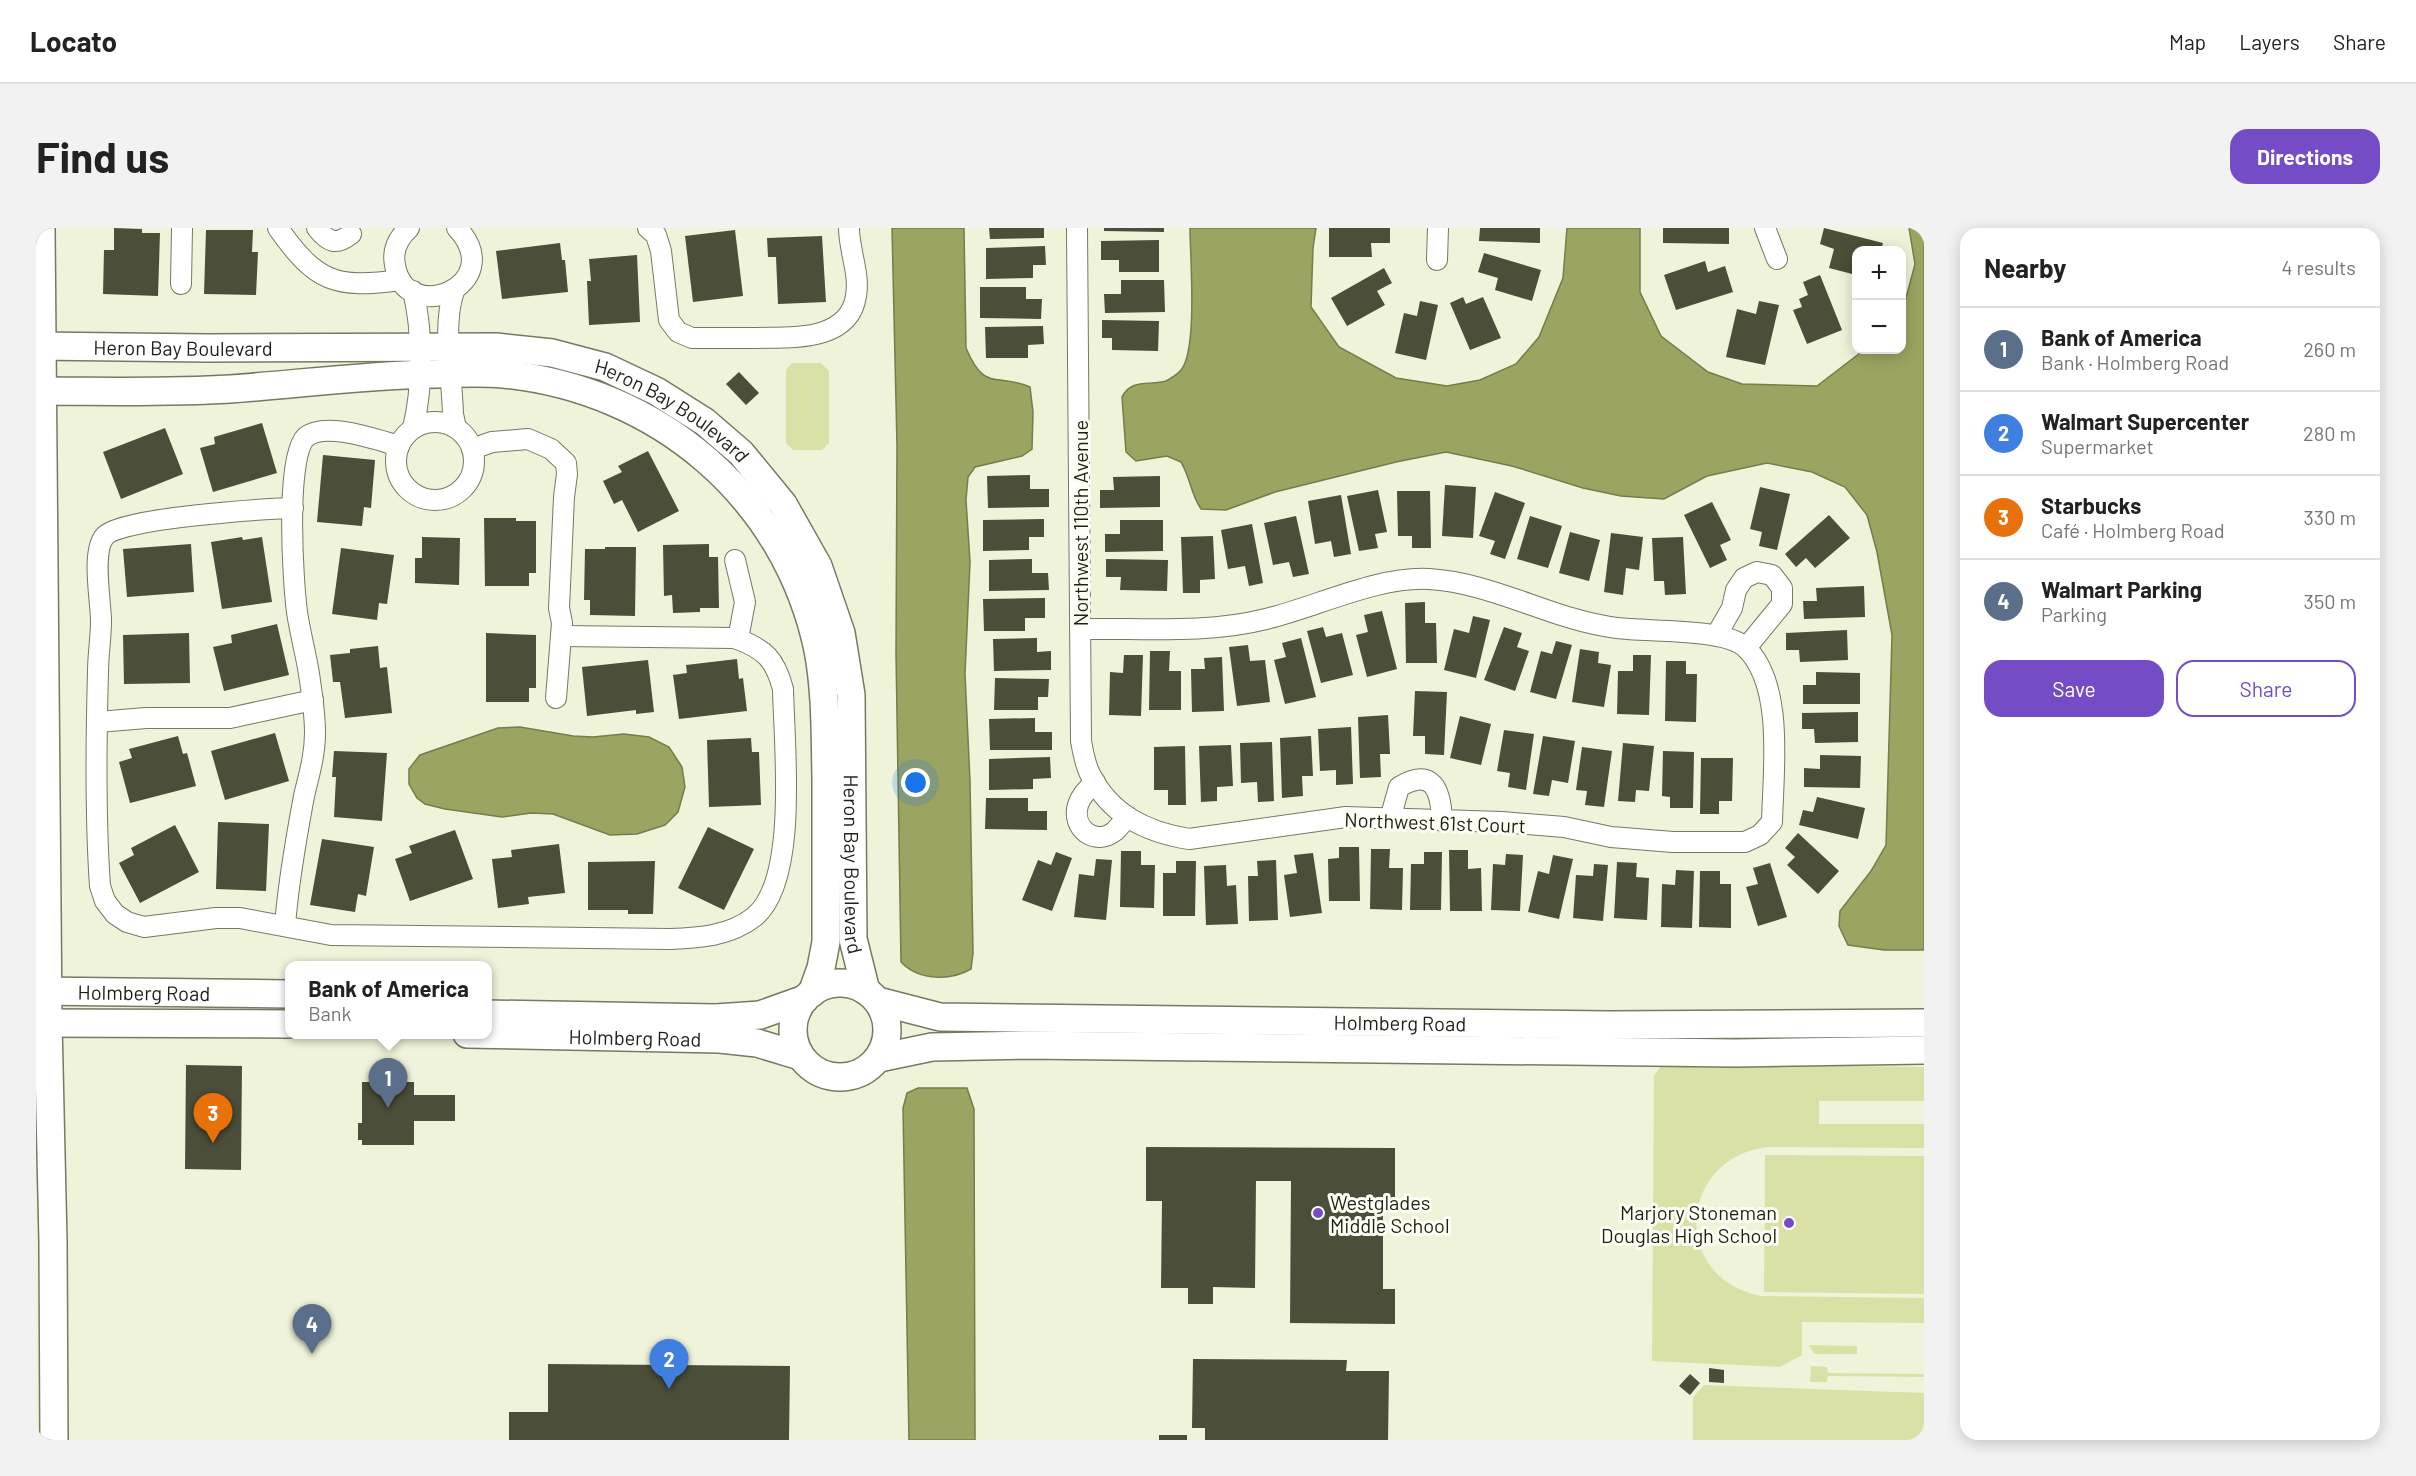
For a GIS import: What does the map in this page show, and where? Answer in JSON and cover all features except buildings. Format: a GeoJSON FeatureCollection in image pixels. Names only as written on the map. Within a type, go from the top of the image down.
{"type":"FeatureCollection","features":[{"type":"Feature","properties":{"kind":"street"},"geometry":{"type":"LineString","coordinates":[[41,228],[39,391],[42,1023],[54,1242],[54,1440]]}},
{"type":"Feature","properties":{"kind":"street"},"geometry":{"type":"LineString","coordinates":[[181,284],[182,228]]}},
{"type":"Feature","properties":{"kind":"street"},"geometry":{"type":"LineString","coordinates":[[278,228],[296,254],[313,271],[335,281],[406,285],[431,297],[443,296],[454,291],[463,282],[470,266],[470,248],[465,231]]}},
{"type":"Feature","properties":{"kind":"street"},"geometry":{"type":"LineString","coordinates":[[317,228],[325,239],[334,243],[351,234]]}},
{"type":"Feature","properties":{"kind":"street"},"geometry":{"type":"LineString","coordinates":[[409,228],[396,245],[394,256],[395,268],[406,285],[418,315],[418,408],[413,429]]}},
{"type":"Feature","properties":{"kind":"street"},"geometry":{"type":"LineString","coordinates":[[648,228],[656,235],[662,251],[669,320],[678,332],[692,338],[796,338],[817,335],[838,326],[850,314],[856,297],[857,275],[850,246],[849,228]]}},
{"type":"Feature","properties":{"kind":"street","name":"Northwest 110th Avenue"},"geometry":{"type":"LineString","coordinates":[[1077,228],[1081,741],[1088,772],[1121,812]]}},
{"type":"Feature","properties":{"kind":"street"},"geometry":{"type":"LineString","coordinates":[[1437,260],[1438,228]]}},
{"type":"Feature","properties":{"kind":"street"},"geometry":{"type":"LineString","coordinates":[[1766,228],[1777,258]]}},
{"type":"Feature","properties":{"kind":"street"},"geometry":{"type":"LineString","coordinates":[[454,291],[448,307],[453,414],[456,428]]}},
{"type":"Feature","properties":{"kind":"street","name":"Heron Bay Boulevard"},"geometry":{"type":"LineString","coordinates":[[39,346],[496,347],[552,353],[605,367],[656,391],[705,422],[741,453],[783,504],[807,546],[832,601],[841,633],[851,695],[853,939],[872,996]]}},
{"type":"Feature","properties":{"kind":"street","name":"Heron Bay Boulevard"},"geometry":{"type":"LineString","coordinates":[[39,391],[207,390],[368,376],[501,374],[551,380],[600,395],[647,417],[682,439],[720,471],[750,503],[776,541],[797,583],[810,619],[818,653],[824,698],[826,942],[821,968],[808,996]]}},
{"type":"Feature","properties":{"kind":"street"},"geometry":{"type":"LineString","coordinates":[[435,422],[456,428],[466,437],[472,449],[474,463],[471,476],[453,495],[440,499],[426,499],[409,489],[398,472],[396,459],[399,446],[413,429],[435,422]]}},
{"type":"Feature","properties":{"kind":"street"},"geometry":{"type":"LineString","coordinates":[[285,926],[297,833],[312,766],[315,735],[313,700],[297,612],[293,558],[295,464],[300,445],[308,436],[318,432],[352,433],[399,446]]}},
{"type":"Feature","properties":{"kind":"street"},"geometry":{"type":"LineString","coordinates":[[472,449],[492,442],[528,440],[551,449],[566,463],[559,608],[561,636],[556,698]]}},
{"type":"Feature","properties":{"kind":"street"},"geometry":{"type":"LineString","coordinates":[[293,508],[145,522],[118,527],[105,535],[100,543],[101,621],[98,723],[100,886],[105,901],[115,914],[127,922],[144,927],[163,927],[189,920],[240,918],[332,935],[670,939],[700,938],[743,925],[766,904],[781,863],[785,837],[783,689],[778,671],[770,657],[754,645],[738,639],[561,636]]}},
{"type":"Feature","properties":{"kind":"street"},"geometry":{"type":"LineString","coordinates":[[735,560],[745,602],[738,639]]}},
{"type":"Feature","properties":{"kind":"street","name":"Northwest 61st Court"},"geometry":{"type":"LineString","coordinates":[[1081,629],[1229,627],[1267,619],[1389,582],[1427,579],[1474,585],[1593,626],[1733,641],[1759,667],[1769,694],[1774,721],[1772,822],[1760,835],[1745,842],[1673,842],[1611,837],[1564,827],[1502,822],[1346,818],[1189,839],[1163,835],[1143,827],[1121,812]]}},
{"type":"Feature","properties":{"kind":"street"},"geometry":{"type":"LineString","coordinates":[[98,723],[146,717],[230,718],[313,700]]}},
{"type":"Feature","properties":{"kind":"street"},"geometry":{"type":"LineString","coordinates":[[1390,819],[1399,787],[1412,780],[1422,780],[1436,786],[1440,794],[1442,821]]}},
{"type":"Feature","properties":{"kind":"street"},"geometry":{"type":"LineString","coordinates":[[1095,782],[1084,792],[1077,810],[1080,826],[1085,832],[1099,838],[1108,835],[1121,812]]}},
{"type":"Feature","properties":{"kind":"street"},"geometry":{"type":"LineString","coordinates":[[844,983],[872,996],[885,1014],[888,1030],[886,1045],[879,1059],[868,1069],[854,1076],[839,1078],[817,1071],[800,1056],[795,1045],[794,1021],[808,996],[822,987],[844,983]]}},
{"type":"Feature","properties":{"kind":"street","name":"Holmberg Road"},"geometry":{"type":"LineString","coordinates":[[42,991],[285,994]]}},
{"type":"Feature","properties":{"kind":"street","name":"Holmberg Road"},"geometry":{"type":"LineString","coordinates":[[492,1014],[716,1018],[760,1015],[808,996]]}},
{"type":"Feature","properties":{"kind":"street","name":"Holmberg Road"},"geometry":{"type":"LineString","coordinates":[[872,996],[940,1017],[1609,1025],[1924,1023]]}},
{"type":"Feature","properties":{"kind":"street","name":"Holmberg Road"},"geometry":{"type":"LineString","coordinates":[[42,1023],[285,1024]]}},
{"type":"Feature","properties":{"kind":"street","name":"Holmberg Road"},"geometry":{"type":"LineString","coordinates":[[492,1035],[720,1039],[757,1043],[800,1056]]}},
{"type":"Feature","properties":{"kind":"street","name":"Holmberg Road"},"geometry":{"type":"LineString","coordinates":[[879,1059],[932,1047],[1025,1045],[1737,1053],[1924,1050]]}},
{"type":"Feature","properties":{"kind":"shaded area"},"geometry":{"type":"Polygon","coordinates":[[[892,228],[964,228],[966,348],[979,371],[985,376],[1030,387],[1033,412],[1032,449],[1022,456],[975,467],[968,477],[966,500],[970,562],[965,674],[970,781],[973,953],[971,969],[954,976],[944,977],[917,973],[901,962],[896,653],[897,446],[892,228]]]}},
{"type":"Feature","properties":{"kind":"shaded area"},"geometry":{"type":"Polygon","coordinates":[[[1190,228],[1316,228],[1311,307],[1339,347],[1396,378],[1447,386],[1480,380],[1516,364],[1539,337],[1563,278],[1567,228],[1640,228],[1640,292],[1661,336],[1708,372],[1742,384],[1817,386],[1859,354],[1906,354],[1906,298],[1915,264],[1909,228],[1924,228],[1924,950],[1884,950],[1848,945],[1839,926],[1840,911],[1871,871],[1886,845],[1892,635],[1877,552],[1867,515],[1845,487],[1812,472],[1767,463],[1707,476],[1664,499],[1621,496],[1583,488],[1512,466],[1446,452],[1275,492],[1226,510],[1201,509],[1181,462],[1167,456],[1136,461],[1126,452],[1122,397],[1130,387],[1168,380],[1180,371],[1190,343],[1192,280],[1190,228]]]}},
{"type":"Feature","properties":{"kind":"shaded area"},"geometry":{"type":"Polygon","coordinates":[[[792,363],[821,363],[829,371],[829,443],[822,450],[793,450],[786,443],[786,370],[792,363]]]}},
{"type":"Feature","properties":{"kind":"shaded area"},"geometry":{"type":"Polygon","coordinates":[[[520,727],[573,736],[624,734],[649,737],[669,747],[682,767],[685,787],[678,812],[665,825],[637,834],[610,835],[553,814],[531,813],[502,817],[445,809],[425,804],[417,798],[409,784],[409,769],[420,755],[498,728],[520,727]]]}},
{"type":"Feature","properties":{"kind":"shaded area"},"geometry":{"type":"Polygon","coordinates":[[[1672,1063],[1924,1067],[1924,1101],[1819,1101],[1819,1124],[1924,1124],[1924,1148],[1767,1147],[1737,1156],[1715,1173],[1702,1195],[1696,1220],[1700,1245],[1711,1267],[1732,1285],[1761,1296],[1924,1298],[1924,1323],[1802,1322],[1802,1355],[1780,1367],[1652,1361],[1654,1076],[1661,1066],[1672,1063]]]}},
{"type":"Feature","properties":{"kind":"shaded area"},"geometry":{"type":"Polygon","coordinates":[[[918,1088],[967,1088],[974,1109],[975,1440],[909,1440],[903,1108],[907,1093],[918,1088]]]}},
{"type":"Feature","properties":{"kind":"shaded area"},"geometry":{"type":"Polygon","coordinates":[[[1765,1155],[1924,1156],[1924,1294],[1764,1292],[1765,1155]]]}},
{"type":"Feature","properties":{"kind":"shaded area"},"geometry":{"type":"Polygon","coordinates":[[[1809,1345],[1857,1346],[1857,1354],[1814,1354],[1809,1345]]]}},
{"type":"Feature","properties":{"kind":"shaded area"},"geometry":{"type":"Polygon","coordinates":[[[1811,1366],[1827,1367],[1828,1373],[1924,1374],[1924,1377],[1828,1376],[1827,1382],[1810,1382],[1811,1366]]]}},
{"type":"Feature","properties":{"kind":"shaded area"},"geometry":{"type":"Polygon","coordinates":[[[1704,1385],[1924,1393],[1924,1440],[1693,1440],[1693,1397],[1704,1385]]]}},
{"type":"Feature","properties":{"kind":"place","name":"Bank of America"},"geometry":{"type":"Point","coordinates":[388,1108]}},
{"type":"Feature","properties":{"kind":"place","name":"Starbucks"},"geometry":{"type":"Point","coordinates":[213,1143]}},
{"type":"Feature","properties":{"kind":"place","name":"Westglades Middle School"},"geometry":{"type":"Point","coordinates":[1318,1213]}},
{"type":"Feature","properties":{"kind":"place","name":"Marjory Stoneman Douglas High School"},"geometry":{"type":"Point","coordinates":[1789,1223]}},
{"type":"Feature","properties":{"kind":"place","name":"Walmart Parking"},"geometry":{"type":"Point","coordinates":[312,1354]}},
{"type":"Feature","properties":{"kind":"place","name":"Walmart Supercenter"},"geometry":{"type":"Point","coordinates":[669,1389]}}]}
